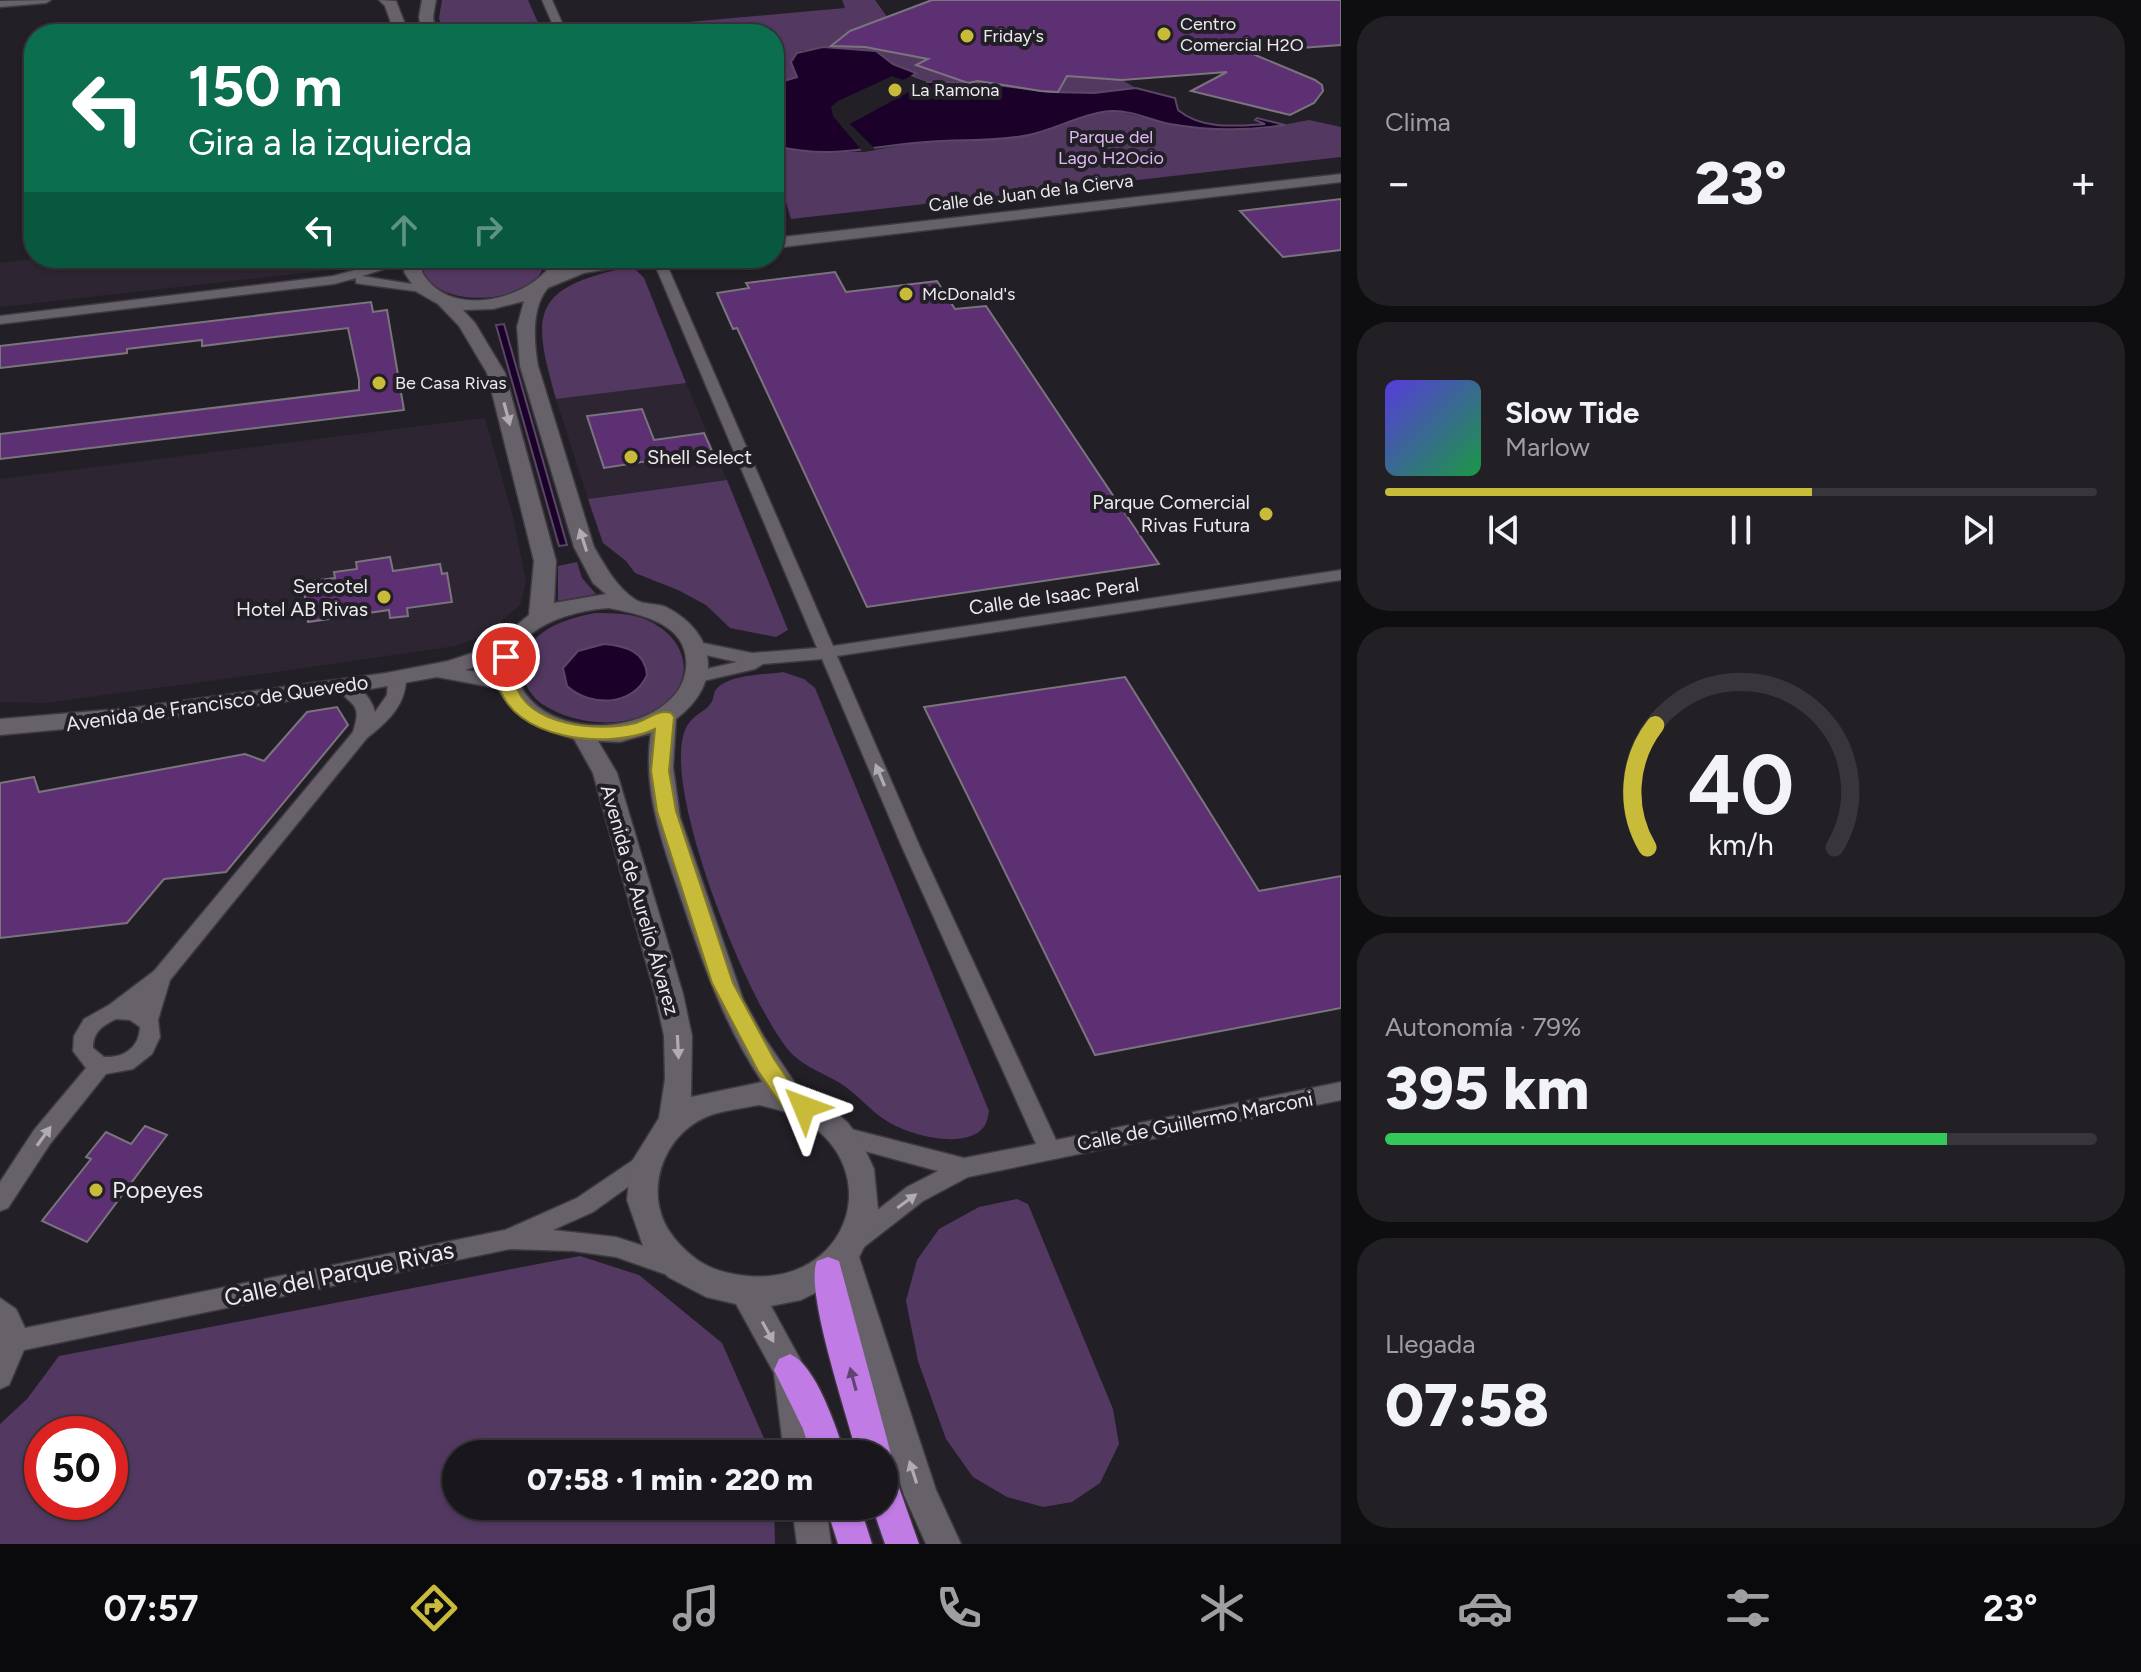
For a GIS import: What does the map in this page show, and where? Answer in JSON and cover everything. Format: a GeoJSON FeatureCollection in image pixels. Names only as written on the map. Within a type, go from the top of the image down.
{"type":"FeatureCollection","features":[{"type":"Feature","properties":{"kind":"highway"},"geometry":{"type":"LineString","coordinates":[[842,1256],[836,1316],[870,1440]]}},
{"type":"Feature","properties":{"kind":"highway"},"geometry":{"type":"LineString","coordinates":[[790,1370],[823,1440]]}},
{"type":"Feature","properties":{"kind":"highway"},"geometry":{"type":"LineString","coordinates":[[847,1520],[855,1544]]}},
{"type":"Feature","properties":{"kind":"highway"},"geometry":{"type":"LineString","coordinates":[[894,1520],[902,1544]]}},
{"type":"Feature","properties":{"kind":"main road"},"geometry":{"type":"LineString","coordinates":[[386,0],[391,4],[398,24]]}},
{"type":"Feature","properties":{"kind":"main road"},"geometry":{"type":"LineString","coordinates":[[427,24],[429,0]]}},
{"type":"Feature","properties":{"kind":"main road"},"geometry":{"type":"LineString","coordinates":[[414,268],[424,290],[464,304],[498,304],[544,286]]}},
{"type":"Feature","properties":{"kind":"main road"},"geometry":{"type":"LineString","coordinates":[[557,268],[527,315],[525,349],[584,547],[601,578],[627,602]]}},
{"type":"Feature","properties":{"kind":"main road"},"geometry":{"type":"LineString","coordinates":[[443,299],[466,323],[496,373],[545,561],[539,618]]}},
{"type":"Feature","properties":{"kind":"main road"},"geometry":{"type":"LineString","coordinates":[[627,602],[672,618],[688,632],[698,648],[699,676],[687,701],[665,717],[643,727],[613,734],[582,733],[555,727],[533,716],[516,701],[504,670],[509,648],[523,630],[539,618],[575,604],[627,602]]}},
{"type":"Feature","properties":{"kind":"main road"},"geometry":{"type":"LineString","coordinates":[[665,717],[660,771],[678,853],[723,983],[743,1027],[790,1099]]}},
{"type":"Feature","properties":{"kind":"main road","name":"Avenida de Aurelio Álvarez"},"geometry":{"type":"LineString","coordinates":[[582,733],[605,773],[669,994],[678,1036],[679,1079],[673,1120]]}},
{"type":"Feature","properties":{"kind":"main road"},"geometry":{"type":"LineString","coordinates":[[759,1093],[790,1099],[819,1114],[843,1136],[858,1160],[865,1187],[864,1215],[842,1256],[809,1283],[786,1290],[747,1294],[711,1285],[680,1268],[657,1242],[643,1212],[641,1187],[645,1162],[656,1139],[673,1120],[698,1104],[728,1095],[759,1093]]}},
{"type":"Feature","properties":{"kind":"main road"},"geometry":{"type":"LineString","coordinates":[[842,1256],[921,1495],[944,1544]]}},
{"type":"Feature","properties":{"kind":"main road"},"geometry":{"type":"LineString","coordinates":[[747,1294],[790,1370],[799,1440]]}},
{"type":"Feature","properties":{"kind":"main road"},"geometry":{"type":"LineString","coordinates":[[811,1520],[814,1544]]}},
{"type":"Feature","properties":{"kind":"street"},"geometry":{"type":"LineString","coordinates":[[0,4],[46,0]]}},
{"type":"Feature","properties":{"kind":"street"},"geometry":{"type":"LineString","coordinates":[[547,0],[558,24]]}},
{"type":"Feature","properties":{"kind":"street","name":"Calle de Juan de la Cierva"},"geometry":{"type":"LineString","coordinates":[[784,231],[1341,167]]}},
{"type":"Feature","properties":{"kind":"street","name":"Calle de Juan de la Cierva"},"geometry":{"type":"LineString","coordinates":[[784,242],[1341,178]]}},
{"type":"Feature","properties":{"kind":"street"},"geometry":{"type":"LineString","coordinates":[[0,320],[334,280],[384,268]]}},
{"type":"Feature","properties":{"kind":"street"},"geometry":{"type":"LineString","coordinates":[[544,286],[586,268]]}},
{"type":"Feature","properties":{"kind":"street"},"geometry":{"type":"LineString","coordinates":[[662,268],[911,847],[1050,1150]]}},
{"type":"Feature","properties":{"kind":"street"},"geometry":{"type":"LineString","coordinates":[[334,280],[370,280],[424,290]]}},
{"type":"Feature","properties":{"kind":"street","name":"Calle de Isaac Peral"},"geometry":{"type":"LineString","coordinates":[[699,676],[773,659],[1341,575]]}},
{"type":"Feature","properties":{"kind":"street","name":"Avenida de Francisco de Quevedo"},"geometry":{"type":"LineString","coordinates":[[0,727],[61,725],[397,678],[432,672],[509,648]]}},
{"type":"Feature","properties":{"kind":"street","name":"Calle de Isaac Peral"},"geometry":{"type":"LineString","coordinates":[[698,648],[752,659],[773,659]]}},
{"type":"Feature","properties":{"kind":"street","name":"Avenida de Francisco de Quevedo"},"geometry":{"type":"LineString","coordinates":[[432,672],[507,683]]}},
{"type":"Feature","properties":{"kind":"street"},"geometry":{"type":"LineString","coordinates":[[116,1011],[134,1011],[147,1021],[151,1033],[144,1050],[120,1065],[101,1065],[86,1057],[83,1051],[84,1035],[96,1020],[116,1011],[161,977],[361,734],[383,716],[397,697],[397,678]]}},
{"type":"Feature","properties":{"kind":"street"},"geometry":{"type":"LineString","coordinates":[[344,686],[364,702],[367,716],[361,734]]}},
{"type":"Feature","properties":{"kind":"street"},"geometry":{"type":"LineString","coordinates":[[147,1021],[161,977]]}},
{"type":"Feature","properties":{"kind":"street"},"geometry":{"type":"LineString","coordinates":[[0,1201],[42,1137],[101,1065]]}},
{"type":"Feature","properties":{"kind":"street","name":"Calle de Guillermo Marconi"},"geometry":{"type":"LineString","coordinates":[[964,1168],[1341,1091]]}},
{"type":"Feature","properties":{"kind":"street"},"geometry":{"type":"LineString","coordinates":[[843,1136],[964,1168]]}},
{"type":"Feature","properties":{"kind":"street","name":"Calle del Parque Rivas"},"geometry":{"type":"LineString","coordinates":[[15,1341],[507,1240],[585,1205],[645,1162]]}},
{"type":"Feature","properties":{"kind":"street"},"geometry":{"type":"LineString","coordinates":[[842,1256],[915,1194],[964,1168]]}},
{"type":"Feature","properties":{"kind":"street"},"geometry":{"type":"LineString","coordinates":[[507,1240],[573,1241],[616,1247],[680,1268]]}},
{"type":"Feature","properties":{"kind":"street"},"geometry":{"type":"LineString","coordinates":[[0,1309],[13,1324],[15,1341],[10,1360],[0,1377]]}},
{"type":"Feature","properties":{"kind":"shaded area"},"geometry":{"type":"Polygon","coordinates":[[[823,47],[876,51],[893,64],[916,73],[912,76],[927,82],[981,83],[1050,92],[1094,93],[1136,88],[1175,98],[1178,110],[1208,124],[1265,124],[1255,120],[1257,118],[1285,125],[1242,129],[1199,128],[1111,111],[1029,135],[1004,139],[926,142],[834,152],[797,150],[784,148],[784,81],[797,77],[791,62],[797,53],[823,47]]]}},
{"type":"Feature","properties":{"kind":"shaded area"},"geometry":{"type":"Polygon","coordinates":[[[24,260],[24,268],[348,268],[0,307],[0,263],[24,260]]]}},
{"type":"Feature","properties":{"kind":"shaded area"},"geometry":{"type":"Polygon","coordinates":[[[504,324],[567,545],[559,546],[496,325],[504,324]]]}},
{"type":"Feature","properties":{"kind":"shaded area"},"geometry":{"type":"Polygon","coordinates":[[[686,383],[727,480],[588,499],[556,399],[686,383]]]}},
{"type":"Feature","properties":{"kind":"shaded area"},"geometry":{"type":"Polygon","coordinates":[[[485,418],[513,517],[526,582],[520,605],[487,634],[456,646],[262,674],[44,703],[0,702],[0,479],[485,418]]]}},
{"type":"Feature","properties":{"kind":"shaded area"},"geometry":{"type":"Polygon","coordinates":[[[604,644],[633,651],[645,667],[647,675],[640,686],[622,698],[587,698],[567,686],[563,668],[578,651],[604,644]]]}},
{"type":"Feature","properties":{"kind":"green space"},"geometry":{"type":"Polygon","coordinates":[[[442,0],[528,0],[539,24],[440,24],[442,0]]]}},
{"type":"Feature","properties":{"kind":"green space","name":"Parque del Lago H2Ocio"},"geometry":{"type":"Polygon","coordinates":[[[842,0],[875,0],[888,18],[1036,72],[1122,80],[1136,88],[1094,93],[1050,92],[981,83],[927,82],[911,76],[915,73],[893,64],[876,51],[802,50],[791,62],[797,77],[784,81],[784,24],[666,24],[845,8],[842,0]]]}},
{"type":"Feature","properties":{"kind":"green space","name":"Parque del Lago H2Ocio"},"geometry":{"type":"Polygon","coordinates":[[[1116,111],[1169,123],[1217,129],[1261,129],[1309,120],[1341,127],[1341,157],[791,219],[784,195],[784,148],[863,152],[920,142],[1014,137],[1101,112],[1116,111]]]}},
{"type":"Feature","properties":{"kind":"green space"},"geometry":{"type":"Polygon","coordinates":[[[424,268],[541,268],[532,283],[515,292],[473,298],[452,294],[434,285],[424,268]]]}},
{"type":"Feature","properties":{"kind":"green space"},"geometry":{"type":"Polygon","coordinates":[[[620,269],[636,270],[644,278],[686,383],[556,399],[544,347],[542,327],[545,311],[554,298],[568,287],[620,269]]]}},
{"type":"Feature","properties":{"kind":"green space"},"geometry":{"type":"Polygon","coordinates":[[[727,480],[788,630],[776,637],[730,628],[706,605],[635,573],[626,561],[603,543],[588,499],[727,480]]]}},
{"type":"Feature","properties":{"kind":"green space"},"geometry":{"type":"Polygon","coordinates":[[[577,562],[582,578],[596,594],[558,601],[558,566],[577,562]]]}},
{"type":"Feature","properties":{"kind":"green space"},"geometry":{"type":"Polygon","coordinates":[[[595,613],[643,618],[660,627],[676,643],[681,653],[683,674],[673,695],[660,707],[627,720],[591,721],[557,712],[542,704],[530,691],[523,674],[524,660],[536,638],[557,624],[595,613]]]}},
{"type":"Feature","properties":{"kind":"green space"},"geometry":{"type":"Polygon","coordinates":[[[783,672],[804,679],[815,688],[989,1111],[984,1126],[974,1135],[936,1138],[896,1126],[846,1087],[798,1060],[775,1031],[732,945],[695,839],[684,790],[681,749],[689,723],[709,706],[720,685],[737,678],[783,672]]]}},
{"type":"Feature","properties":{"kind":"green space"},"geometry":{"type":"Polygon","coordinates":[[[1017,1199],[1028,1204],[1113,1409],[1119,1444],[1100,1483],[1072,1502],[1043,1507],[1007,1497],[973,1477],[946,1439],[918,1361],[906,1301],[917,1260],[939,1229],[979,1207],[1017,1199]]]}},
{"type":"Feature","properties":{"kind":"green space"},"geometry":{"type":"Polygon","coordinates":[[[580,1256],[639,1275],[722,1343],[765,1440],[442,1440],[442,1520],[774,1520],[775,1544],[0,1544],[0,1424],[27,1399],[59,1356],[580,1256]]]}},
{"type":"Feature","properties":{"kind":"pier"},"geometry":{"type":"Polygon","coordinates":[[[892,76],[903,80],[911,76],[927,82],[850,124],[876,150],[863,152],[833,116],[831,107],[892,76]]]}},
{"type":"Feature","properties":{"kind":"building"},"geometry":{"type":"Polygon","coordinates":[[[932,0],[1341,0],[1341,45],[1248,52],[1322,85],[1323,91],[1314,103],[1290,115],[1191,91],[1227,72],[1122,80],[1067,76],[1058,92],[1041,91],[978,81],[968,83],[916,65],[928,59],[865,47],[831,46],[850,31],[932,0]]]}},
{"type":"Feature","properties":{"kind":"building"},"geometry":{"type":"Polygon","coordinates":[[[1341,199],[1341,250],[1283,257],[1240,211],[1341,199]]]}},
{"type":"Feature","properties":{"kind":"building"},"geometry":{"type":"Polygon","coordinates":[[[835,272],[846,292],[937,281],[955,309],[986,306],[1159,564],[867,607],[737,328],[733,329],[717,293],[749,288],[746,283],[835,272]]]}},
{"type":"Feature","properties":{"kind":"building","name":"Be Casa Rivas"},"geometry":{"type":"Polygon","coordinates":[[[371,302],[373,312],[387,310],[404,410],[0,459],[0,434],[359,390],[359,380],[348,328],[202,346],[202,340],[127,349],[127,353],[0,368],[0,346],[371,302]]]}},
{"type":"Feature","properties":{"kind":"building"},"geometry":{"type":"Polygon","coordinates":[[[642,409],[654,440],[704,433],[712,451],[604,468],[587,416],[642,409]]]}},
{"type":"Feature","properties":{"kind":"building","name":"Sercotel Hotel AB Rivas"},"geometry":{"type":"Polygon","coordinates":[[[390,557],[393,571],[440,564],[442,574],[447,573],[452,602],[407,608],[408,616],[390,618],[389,610],[308,622],[303,582],[335,578],[334,572],[357,569],[356,562],[390,557]]]}},
{"type":"Feature","properties":{"kind":"building"},"geometry":{"type":"Polygon","coordinates":[[[1125,677],[1259,891],[1341,876],[1341,1008],[1095,1055],[924,707],[1125,677]]]}},
{"type":"Feature","properties":{"kind":"building"},"geometry":{"type":"Polygon","coordinates":[[[337,707],[348,725],[226,872],[164,879],[127,923],[0,938],[0,783],[34,777],[39,792],[245,754],[264,761],[307,712],[337,707]]]}},
{"type":"Feature","properties":{"kind":"building","name":"Popeyes"},"geometry":{"type":"Polygon","coordinates":[[[145,1126],[167,1135],[87,1242],[42,1221],[91,1159],[86,1157],[106,1132],[131,1144],[145,1126]]]}},
{"type":"Feature","properties":{"kind":"place","name":"Centro Comercial H2O"},"geometry":{"type":"Point","coordinates":[1164,34]}},
{"type":"Feature","properties":{"kind":"place","name":"Friday's"},"geometry":{"type":"Point","coordinates":[967,36]}},
{"type":"Feature","properties":{"kind":"place","name":"La Ramona"},"geometry":{"type":"Point","coordinates":[895,90]}},
{"type":"Feature","properties":{"kind":"place","name":"McDonald's"},"geometry":{"type":"Point","coordinates":[906,294]}},
{"type":"Feature","properties":{"kind":"place","name":"Be Casa Rivas"},"geometry":{"type":"Point","coordinates":[379,383]}},
{"type":"Feature","properties":{"kind":"place","name":"Shell Select"},"geometry":{"type":"Point","coordinates":[631,457]}},
{"type":"Feature","properties":{"kind":"place","name":"Parque Comercial Rivas Futura"},"geometry":{"type":"Point","coordinates":[1266,514]}},
{"type":"Feature","properties":{"kind":"place","name":"Sercotel Hotel AB Rivas"},"geometry":{"type":"Point","coordinates":[384,597]}},
{"type":"Feature","properties":{"kind":"place","name":"Popeyes"},"geometry":{"type":"Point","coordinates":[96,1190]}},
{"type":"Feature","properties":{"kind":"route"},"geometry":{"type":"LineString","coordinates":[[506,657],[504,670],[516,701],[533,716],[555,727],[582,733],[613,734],[643,727],[665,717],[660,771],[666,811],[723,983],[743,1027],[766,1065],[790,1099],[804,1107]]}}]}
